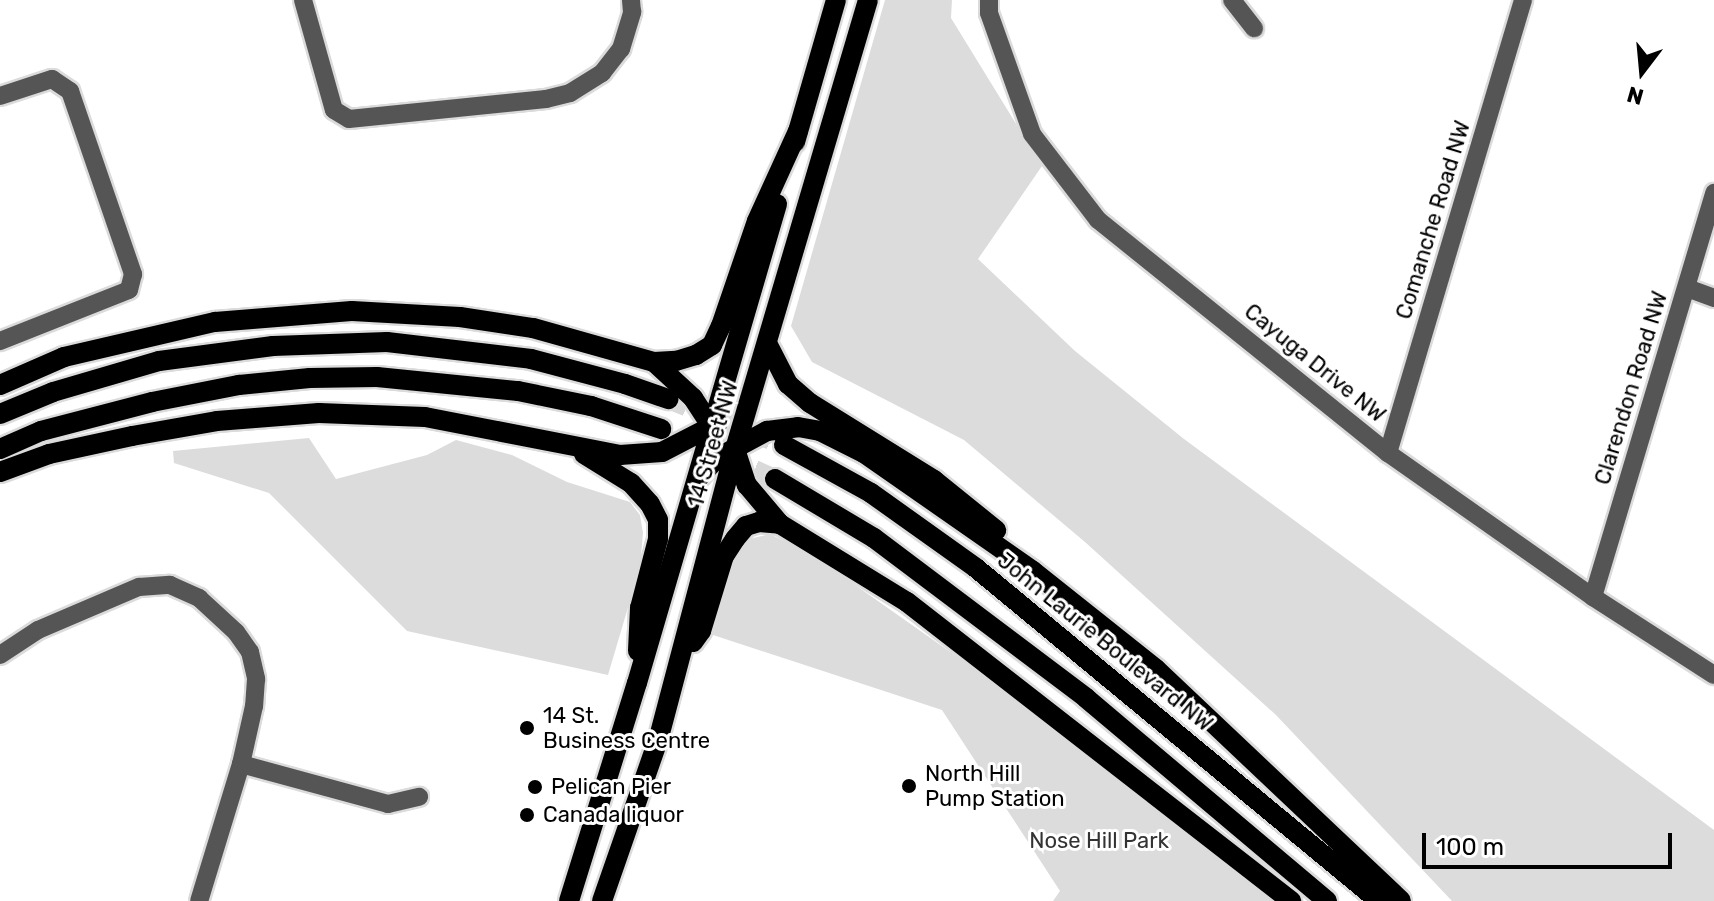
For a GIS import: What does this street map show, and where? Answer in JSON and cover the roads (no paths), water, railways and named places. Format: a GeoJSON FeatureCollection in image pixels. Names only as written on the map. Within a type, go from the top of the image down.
{"type":"FeatureCollection","features":[{"type":"Feature","properties":{"kind":"main road","name":"14 Street NW"},"geometry":{"type":"LineString","coordinates":[[569,901],[637,683],[694,483],[720,422],[723,390],[836,0]]}},
{"type":"Feature","properties":{"kind":"main road","name":"14 Street NW"},"geometry":{"type":"LineString","coordinates":[[602,901],[659,737],[723,494],[726,454],[751,397],[768,345],[868,0]]}},
{"type":"Feature","properties":{"kind":"main road"},"geometry":{"type":"LineString","coordinates":[[0,385],[64,357],[215,322],[352,311],[460,317],[533,328],[654,362],[676,361],[696,355],[712,345],[721,326],[757,221],[798,131]]}},
{"type":"Feature","properties":{"kind":"main road"},"geometry":{"type":"LineString","coordinates":[[0,414],[53,392],[159,361],[273,346],[387,342],[471,349],[531,359],[668,399]]}},
{"type":"Feature","properties":{"kind":"main road"},"geometry":{"type":"LineString","coordinates":[[768,345],[788,384],[810,403],[934,480],[1015,545],[1033,571]]}},
{"type":"Feature","properties":{"kind":"main road"},"geometry":{"type":"LineString","coordinates":[[654,362],[720,422],[726,454],[780,524],[907,602],[1291,901]]}},
{"type":"Feature","properties":{"kind":"main road"},"geometry":{"type":"LineString","coordinates":[[0,449],[41,431],[152,402],[239,385],[310,378],[377,377],[518,391],[591,406],[661,429]]}},
{"type":"Feature","properties":{"kind":"main road"},"geometry":{"type":"LineString","coordinates":[[0,472],[49,454],[132,436],[217,421],[319,413],[425,417],[620,455],[646,455],[662,452],[720,422],[751,397]]}},
{"type":"Feature","properties":{"kind":"main road"},"geometry":{"type":"LineString","coordinates":[[694,483],[726,454],[767,431],[798,427],[820,431],[864,453],[1033,571],[1156,669],[1401,901]]}},
{"type":"Feature","properties":{"kind":"main road","name":"John Laurie Boulevard NW"},"geometry":{"type":"LineString","coordinates":[[784,445],[871,493],[976,568],[1379,901]]}},
{"type":"Feature","properties":{"kind":"main road"},"geometry":{"type":"LineString","coordinates":[[570,446],[631,483],[650,504],[658,520],[658,539],[640,608],[637,683]]}},
{"type":"Feature","properties":{"kind":"main road"},"geometry":{"type":"LineString","coordinates":[[775,479],[874,538],[1086,698],[1327,901]]}},
{"type":"Feature","properties":{"kind":"main road"},"geometry":{"type":"LineString","coordinates":[[680,658],[701,631],[724,556],[735,539],[746,526],[759,522],[780,524]]}},
{"type":"Feature","properties":{"kind":"street"},"geometry":{"type":"LineString","coordinates":[[303,0],[334,110],[349,119],[546,99],[570,93],[602,73],[621,49],[632,12],[631,0]]}},
{"type":"Feature","properties":{"kind":"street","name":"Cayuga Drive NW"},"geometry":{"type":"LineString","coordinates":[[989,0],[989,13],[1032,134],[1098,220],[1388,453],[1593,597],[1714,675]]}},
{"type":"Feature","properties":{"kind":"street"},"geometry":{"type":"LineString","coordinates":[[1232,0],[1254,28]]}},
{"type":"Feature","properties":{"kind":"street","name":"Comanche Road NW"},"geometry":{"type":"LineString","coordinates":[[1388,453],[1523,0]]}},
{"type":"Feature","properties":{"kind":"street"},"geometry":{"type":"LineString","coordinates":[[0,96],[52,79],[70,91],[133,274],[129,290],[0,341]]}},
{"type":"Feature","properties":{"kind":"street","name":"Clarendon Road NW"},"geometry":{"type":"LineString","coordinates":[[1593,597],[1714,193]]}},
{"type":"Feature","properties":{"kind":"street"},"geometry":{"type":"LineString","coordinates":[[1687,288],[1714,298]]}},
{"type":"Feature","properties":{"kind":"street"},"geometry":{"type":"LineString","coordinates":[[0,655],[38,630],[110,598],[139,587],[170,585],[199,598],[217,613],[250,652],[256,679],[254,706],[241,764],[199,901]]}},
{"type":"Feature","properties":{"kind":"street"},"geometry":{"type":"LineString","coordinates":[[241,764],[388,804],[419,797]]}},
{"type":"Feature","properties":{"kind":"tunnel"},"geometry":{"type":"LineString","coordinates":[[668,399],[784,445]]}},
{"type":"Feature","properties":{"kind":"tunnel"},"geometry":{"type":"LineString","coordinates":[[727,458],[775,479]]}},
{"type":"Feature","properties":{"kind":"place","name":"14 St. Business Centre"},"geometry":{"type":"Point","coordinates":[527,728]}},
{"type":"Feature","properties":{"kind":"place","name":"North Hill Pump Station"},"geometry":{"type":"Point","coordinates":[909,786]}},
{"type":"Feature","properties":{"kind":"place","name":"Pelican Pier"},"geometry":{"type":"Point","coordinates":[535,787]}},
{"type":"Feature","properties":{"kind":"place","name":"Canada liquor"},"geometry":{"type":"Point","coordinates":[527,815]}},
{"type":"Feature","properties":{"kind":"park label","name":"Nose Hill Park"},"geometry":{"type":"Point","coordinates":[1099,841]}}]}
